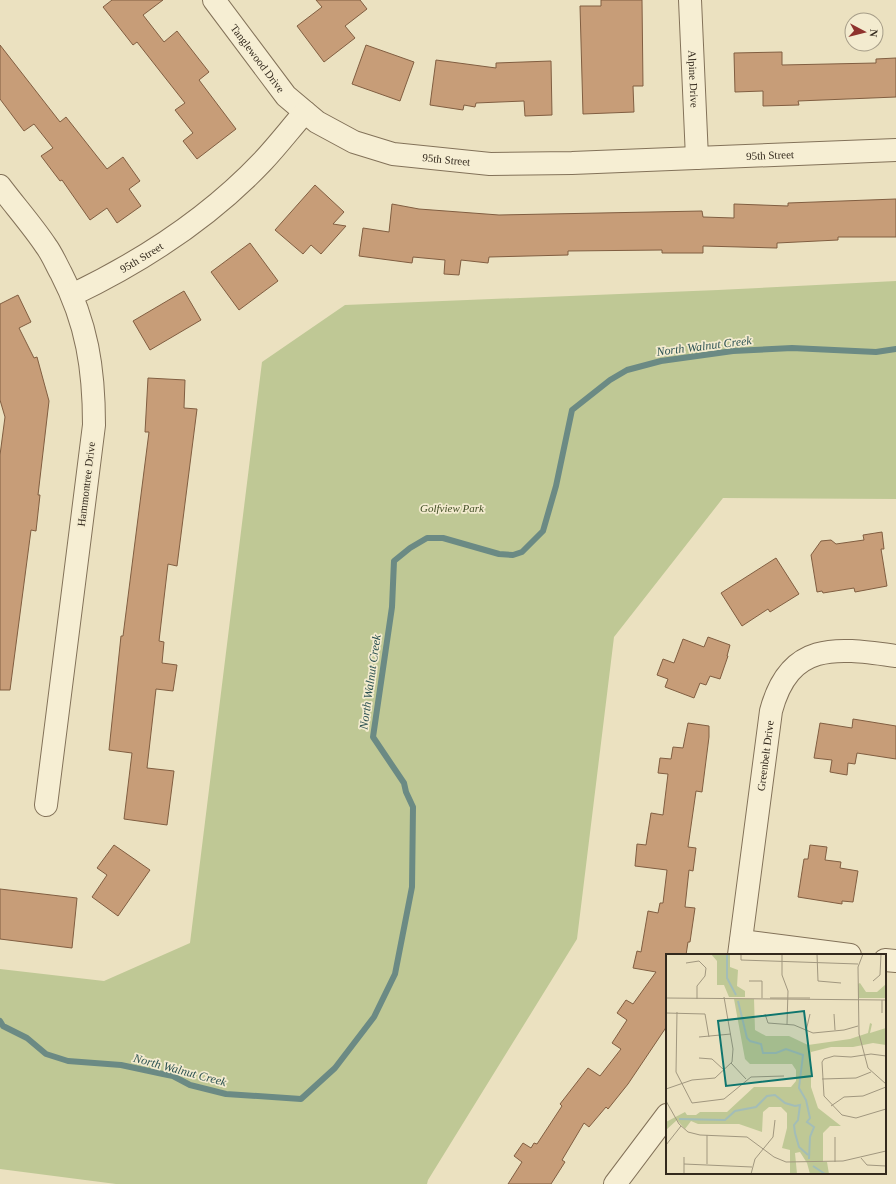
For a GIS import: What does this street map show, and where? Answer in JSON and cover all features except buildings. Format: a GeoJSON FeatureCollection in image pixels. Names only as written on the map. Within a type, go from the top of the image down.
{"type":"FeatureCollection","features":[{"type":"Feature","properties":{"kind":"street","name":"Alpine Drive"},"geometry":{"type":"LineString","coordinates":[[690,0],[697,158]]}},
{"type":"Feature","properties":{"kind":"street","name":"Tanglewood Drive"},"geometry":{"type":"LineString","coordinates":[[222,3],[286,96],[305,112]]}},
{"type":"Feature","properties":{"kind":"street","name":"95th Street"},"geometry":{"type":"LineString","coordinates":[[72,295],[110,277],[165,244],[216,205],[263,161],[305,112],[318,122],[354,142],[393,154],[490,164],[896,150]]}},
{"type":"Feature","properties":{"kind":"street","name":"Hammontree Drive"},"geometry":{"type":"LineString","coordinates":[[0,186],[47,247],[72,295],[84,328],[94,387],[94,425],[46,805]]}},
{"type":"Feature","properties":{"kind":"street","name":"Greenbelt Drive"},"geometry":{"type":"LineString","coordinates":[[740,948],[771,711],[776,694],[784,678],[797,665],[813,655],[831,650],[850,650],[896,656]]}},
{"type":"Feature","properties":{"kind":"street"},"geometry":{"type":"LineString","coordinates":[[740,948],[834,954]]}},
{"type":"Feature","properties":{"kind":"street"},"geometry":{"type":"LineString","coordinates":[[886,960],[896,961]]}},
{"type":"Feature","properties":{"kind":"street"},"geometry":{"type":"LineString","coordinates":[[617,1183],[666,1116]]}},
{"type":"Feature","properties":{"kind":"green space","name":"Golfview Park"},"geometry":{"type":"Polygon","coordinates":[[[896,281],[896,499],[723,498],[614,637],[577,939],[428,1180],[427,1184],[116,1184],[0,1169],[0,969],[104,981],[190,943],[262,362],[345,305],[718,290],[896,281]]]}},
{"type":"Feature","properties":{"kind":"waterway","name":"North Walnut Creek"},"geometry":{"type":"LineString","coordinates":[[0,1021],[3,1026],[27,1038],[46,1054],[68,1061],[121,1065],[173,1076],[190,1085],[226,1094],[301,1099],[335,1068],[374,1017],[395,974],[412,887],[413,807],[406,792],[404,783],[373,737],[392,607],[394,561],[410,548],[427,538],[443,538],[499,554],[513,555],[522,552],[543,531],[556,486],[572,410],[610,380],[627,370],[661,361],[733,351],[792,348],[876,352],[896,349]]}}]}
